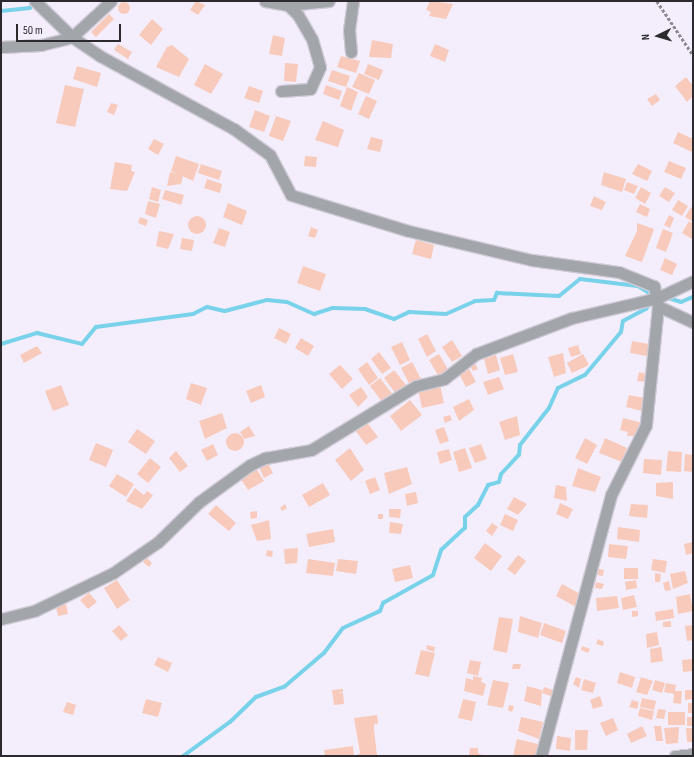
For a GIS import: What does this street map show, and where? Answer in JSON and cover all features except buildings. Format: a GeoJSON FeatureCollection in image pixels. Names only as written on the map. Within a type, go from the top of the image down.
{"type":"FeatureCollection","features":[{"type":"Feature","properties":{"kind":"street"},"geometry":{"type":"LineString","coordinates":[[35,1],[72,37],[184,104],[234,129],[270,156],[291,194],[409,231],[532,260],[629,275],[654,286],[657,302],[646,425],[611,495],[540,756]]}},
{"type":"Feature","properties":{"kind":"street"},"geometry":{"type":"LineString","coordinates":[[1,47],[41,45],[72,37],[110,1]]}},
{"type":"Feature","properties":{"kind":"street"},"geometry":{"type":"LineString","coordinates":[[265,1],[288,5],[329,1]]}},
{"type":"Feature","properties":{"kind":"street"},"geometry":{"type":"LineString","coordinates":[[351,52],[349,30],[354,1]]}},
{"type":"Feature","properties":{"kind":"street"},"geometry":{"type":"LineString","coordinates":[[281,91],[310,89],[320,67],[312,39],[288,5]]}},
{"type":"Feature","properties":{"kind":"street"},"geometry":{"type":"LineString","coordinates":[[1,619],[36,610],[113,573],[158,542],[199,502],[250,465],[266,458],[311,450],[416,386],[444,379],[476,354],[572,318],[657,302],[693,280]]}},
{"type":"Feature","properties":{"kind":"street"},"geometry":{"type":"LineString","coordinates":[[657,302],[693,322]]}},
{"type":"Feature","properties":{"kind":"street"},"geometry":{"type":"LineString","coordinates":[[675,756],[693,754]]}},
{"type":"Feature","properties":{"kind":"path"},"geometry":{"type":"LineString","coordinates":[[657,1],[693,55]]}},
{"type":"Feature","properties":{"kind":"waterway"},"geometry":{"type":"LineString","coordinates":[[1,11],[30,8],[34,1]]}},
{"type":"Feature","properties":{"kind":"waterway"},"geometry":{"type":"LineString","coordinates":[[1,344],[37,333],[82,344],[96,327],[193,314],[207,307],[225,311],[267,300],[287,302],[314,314],[333,308],[365,309],[394,319],[409,312],[446,314],[475,301],[494,300],[497,293],[559,296],[580,279],[638,286],[654,296]]}},
{"type":"Feature","properties":{"kind":"waterway"},"geometry":{"type":"LineString","coordinates":[[665,297],[681,302],[693,297]]}},
{"type":"Feature","properties":{"kind":"waterway"},"geometry":{"type":"LineString","coordinates":[[183,756],[230,722],[256,697],[284,687],[324,653],[343,628],[380,611],[383,603],[433,575],[441,550],[465,528],[465,517],[478,505],[488,485],[499,482],[501,474],[519,455],[520,445],[549,408],[558,388],[585,375],[621,332],[623,321],[646,309],[652,302]]}}]}
